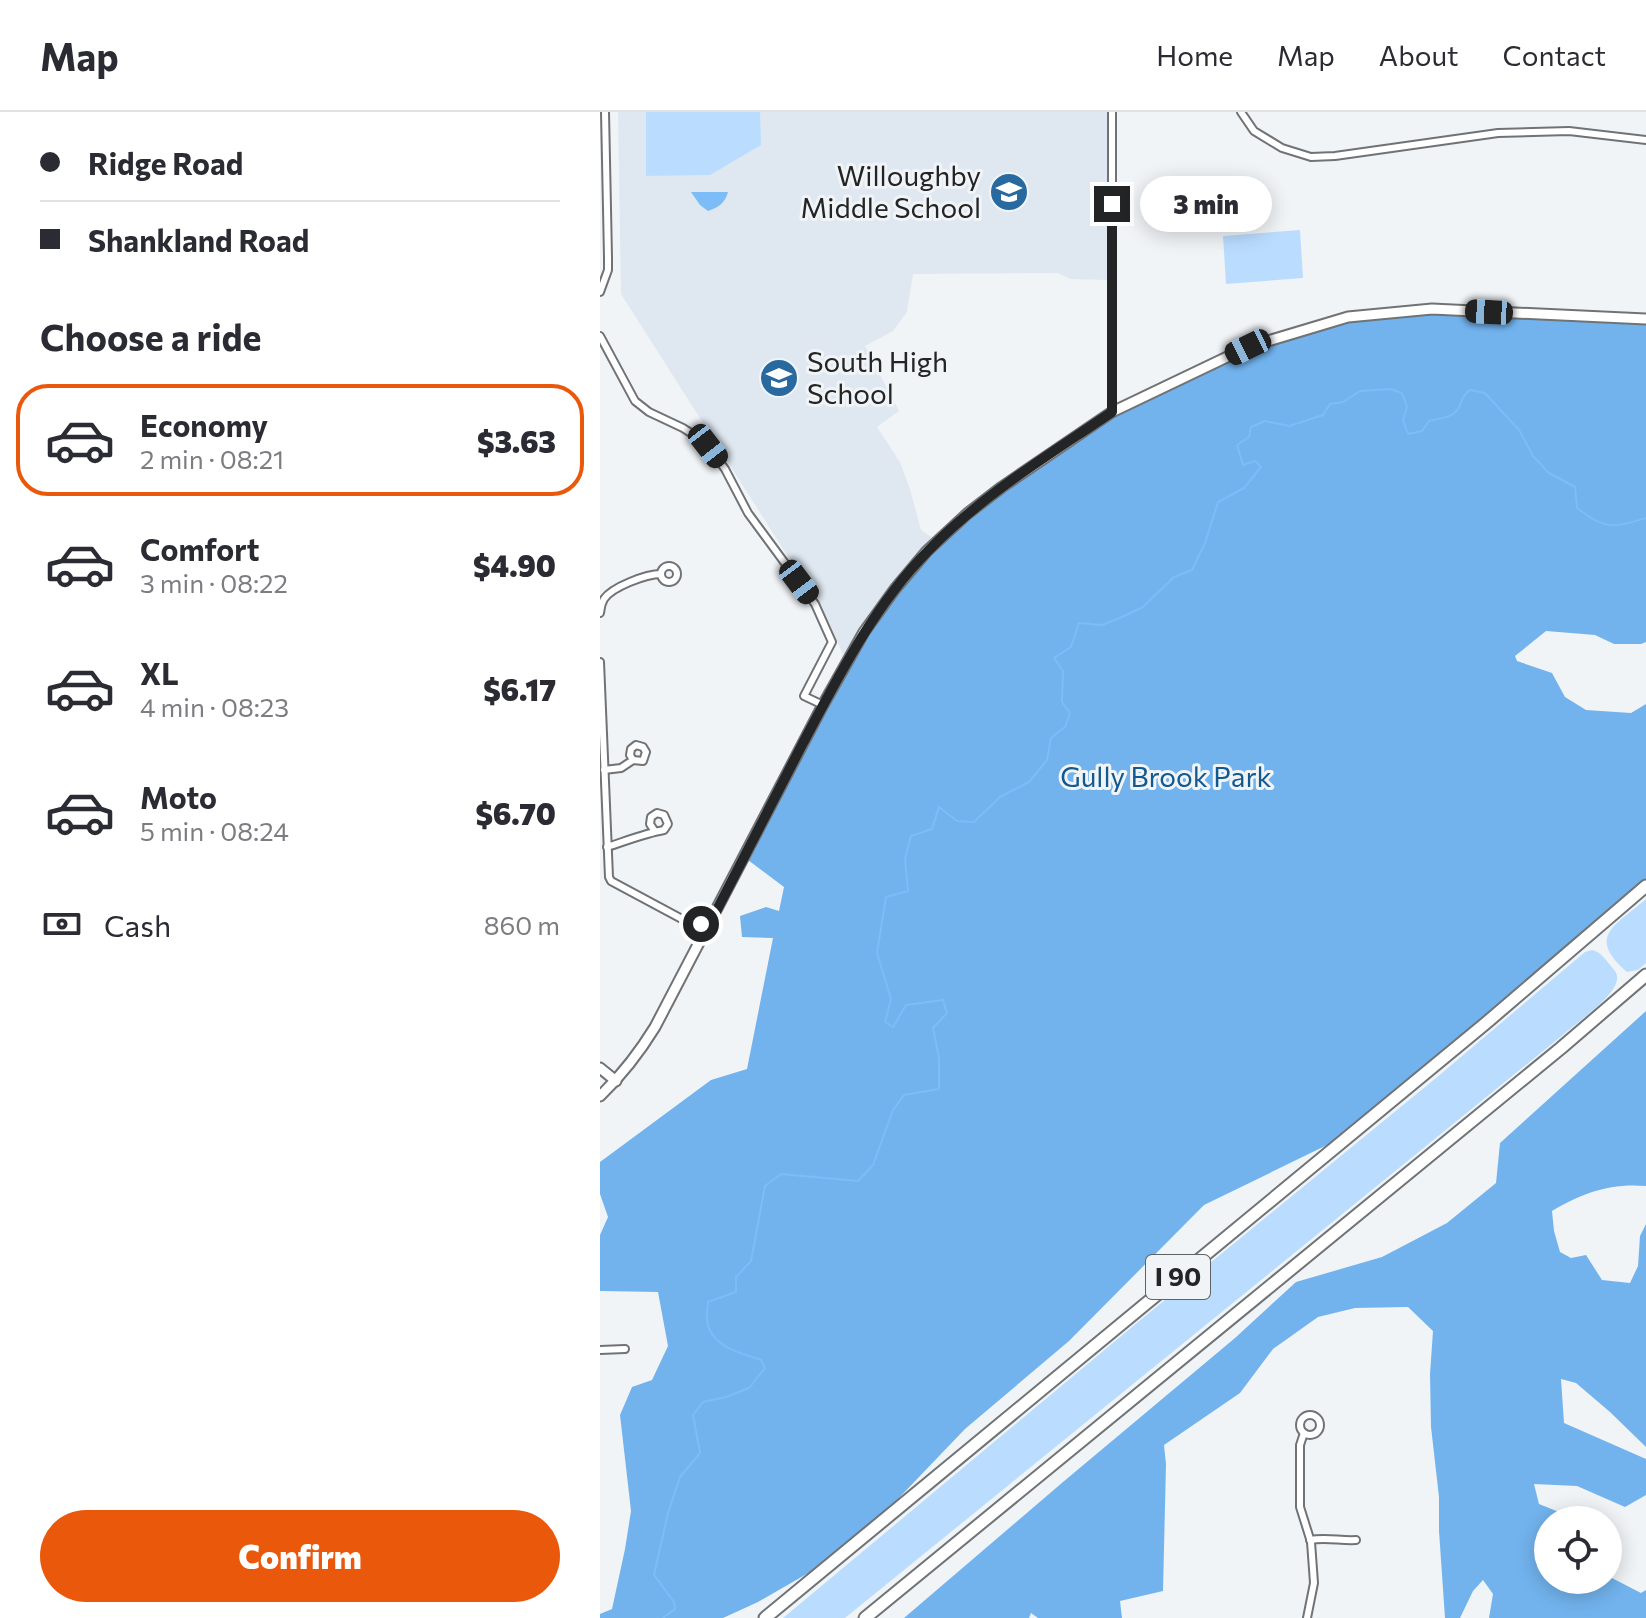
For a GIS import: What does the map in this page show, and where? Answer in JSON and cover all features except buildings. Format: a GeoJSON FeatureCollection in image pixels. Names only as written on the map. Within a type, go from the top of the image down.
{"type":"FeatureCollection","features":[{"type":"Feature","properties":{"kind":"highway","name":"I 90"},"geometry":{"type":"LineString","coordinates":[[765,1618],[1451,1053],[1646,886]]}},
{"type":"Feature","properties":{"kind":"highway","name":"I 90"},"geometry":{"type":"LineString","coordinates":[[865,1618],[1646,975]]}},
{"type":"Feature","properties":{"kind":"main road"},"geometry":{"type":"LineString","coordinates":[[600,1096],[637,1055],[655,1027],[823,705],[875,615],[927,551],[1002,487],[1112,412],[1248,347],[1348,317],[1432,309],[1646,319]]}},
{"type":"Feature","properties":{"kind":"main road"},"geometry":{"type":"LineString","coordinates":[[600,1068],[616,1081]]}},
{"type":"Feature","properties":{"kind":"street"},"geometry":{"type":"LineString","coordinates":[[600,292],[608,270],[605,112]]}},
{"type":"Feature","properties":{"kind":"street"},"geometry":{"type":"LineString","coordinates":[[1112,112],[1112,412]]}},
{"type":"Feature","properties":{"kind":"street"},"geometry":{"type":"LineString","coordinates":[[1241,112],[1254,131],[1282,148],[1311,157],[1498,133],[1569,131],[1646,140]]}},
{"type":"Feature","properties":{"kind":"street"},"geometry":{"type":"LineString","coordinates":[[600,336],[635,401],[708,446],[725,469],[756,525],[815,604],[832,642],[804,696],[823,705]]}},
{"type":"Feature","properties":{"kind":"street"},"geometry":{"type":"LineString","coordinates":[[600,613],[604,598],[614,590],[642,577],[661,574]]}},
{"type":"Feature","properties":{"kind":"street"},"geometry":{"type":"LineString","coordinates":[[600,662],[608,873],[611,881],[680,918],[691,919],[708,927]]}},
{"type":"Feature","properties":{"kind":"street"},"geometry":{"type":"LineString","coordinates":[[604,770],[621,768],[633,760]]}},
{"type":"Feature","properties":{"kind":"street"},"geometry":{"type":"LineString","coordinates":[[607,847],[654,830]]}},
{"type":"Feature","properties":{"kind":"street"},"geometry":{"type":"LineString","coordinates":[[600,1350],[625,1349]]}},
{"type":"Feature","properties":{"kind":"street"},"geometry":{"type":"LineString","coordinates":[[1304,1433],[1300,1445],[1300,1507],[1313,1556],[1314,1583],[1307,1618]]}},
{"type":"Feature","properties":{"kind":"street"},"geometry":{"type":"LineString","coordinates":[[1310,1540],[1356,1540]]}},
{"type":"Feature","properties":{"kind":"shaded area","name":"South High School"},"geometry":{"type":"Polygon","coordinates":[[[618,112],[1107,112],[1107,280],[1070,279],[1058,273],[913,274],[907,312],[893,331],[865,346],[899,411],[877,427],[900,462],[921,530],[933,538],[897,580],[843,655],[827,618],[621,294],[618,112]]]}},
{"type":"Feature","properties":{"kind":"shaded area"},"geometry":{"type":"Polygon","coordinates":[[[646,112],[760,112],[761,145],[710,175],[646,176],[646,112]]]}},
{"type":"Feature","properties":{"kind":"shaded area"},"geometry":{"type":"Polygon","coordinates":[[[691,192],[728,192],[721,204],[708,211],[691,192]]]}},
{"type":"Feature","properties":{"kind":"shaded area"},"geometry":{"type":"Polygon","coordinates":[[[1300,230],[1303,278],[1226,284],[1223,236],[1300,230]]]}},
{"type":"Feature","properties":{"kind":"shaded area"},"geometry":{"type":"Polygon","coordinates":[[[1646,899],[1646,963],[1638,970],[1627,972],[1608,949],[1607,940],[1616,924],[1646,899]]]}},
{"type":"Feature","properties":{"kind":"shaded area"},"geometry":{"type":"Polygon","coordinates":[[[1592,950],[1605,958],[1617,977],[1611,992],[1587,1016],[845,1618],[783,1618],[1585,952],[1592,950]]]}},
{"type":"Feature","properties":{"kind":"green space","name":"Gully Brook Park"},"geometry":{"type":"Polygon","coordinates":[[[1432,309],[1646,319],[1646,642],[1614,644],[1595,635],[1546,631],[1515,656],[1517,661],[1552,673],[1565,697],[1586,710],[1631,713],[1646,704],[1646,886],[1358,1130],[1204,1205],[1069,1341],[965,1429],[850,1549],[758,1602],[723,1618],[600,1618],[600,1614],[612,1609],[631,1511],[620,1415],[632,1387],[652,1380],[668,1346],[658,1292],[600,1291],[600,1235],[608,1217],[600,1194],[600,1162],[711,1080],[747,1069],[773,938],[742,937],[740,916],[766,907],[779,911],[784,887],[744,857],[823,705],[895,589],[967,514],[1112,412],[1248,347],[1348,317],[1432,309]]]}},
{"type":"Feature","properties":{"kind":"green space"},"geometry":{"type":"Polygon","coordinates":[[[1646,1011],[1646,1186],[1620,1186],[1597,1191],[1552,1211],[1560,1252],[1571,1258],[1586,1255],[1602,1280],[1630,1283],[1638,1266],[1640,1236],[1646,1224],[1646,1447],[1576,1383],[1561,1379],[1564,1423],[1646,1459],[1646,1495],[1625,1507],[1577,1486],[1534,1484],[1539,1504],[1544,1506],[1534,1506],[1534,1594],[1622,1594],[1622,1583],[1641,1593],[1646,1590],[1646,1618],[1489,1618],[1493,1594],[1483,1580],[1473,1591],[1460,1618],[1445,1618],[1439,1497],[1431,1427],[1433,1331],[1408,1307],[1355,1308],[1318,1317],[1273,1349],[1240,1393],[1164,1445],[1163,1591],[1120,1601],[1122,1618],[1038,1618],[1031,1613],[1029,1618],[904,1618],[1235,1338],[1296,1282],[1382,1257],[1447,1223],[1496,1183],[1500,1143],[1646,1011]]]}},
{"type":"Feature","properties":{"kind":"waterway"},"geometry":{"type":"LineString","coordinates":[[663,1618],[675,1609],[674,1602],[654,1575],[680,1477],[700,1453],[693,1415],[703,1402],[749,1388],[765,1368],[761,1360],[721,1343],[714,1337],[707,1321],[708,1302],[736,1292],[736,1277],[751,1261],[765,1186],[781,1174],[858,1181],[873,1165],[893,1110],[904,1095],[939,1089],[939,1058],[933,1028],[947,1013],[943,1000],[906,1005],[893,1027],[885,1022],[891,999],[877,953],[886,897],[908,891],[905,859],[911,836],[932,829],[939,807],[957,821],[974,822],[1000,797],[1029,782],[1047,760],[1051,738],[1065,727],[1070,713],[1062,702],[1063,671],[1054,658],[1071,647],[1079,623],[1102,625],[1122,617],[1143,607],[1174,577],[1192,570],[1205,543],[1218,502],[1244,488],[1261,467],[1255,461],[1243,465],[1237,445],[1249,437],[1251,427],[1265,421],[1289,426],[1323,415],[1330,404],[1343,402],[1360,391],[1390,389],[1402,393],[1407,407],[1403,420],[1408,434],[1422,431],[1429,421],[1454,413],[1470,390],[1485,393],[1519,430],[1533,456],[1549,473],[1575,487],[1577,508],[1595,520],[1610,525],[1646,518]]}},
{"type":"Feature","properties":{"kind":"place","name":"Willoughby Middle School"},"geometry":{"type":"Point","coordinates":[1009,192]}},
{"type":"Feature","properties":{"kind":"place","name":"South High School"},"geometry":{"type":"Point","coordinates":[779,378]}},
{"type":"Feature","properties":{"kind":"route"},"geometry":{"type":"LineString","coordinates":[[701,924],[708,927],[823,705],[864,632],[895,589],[927,551],[967,514],[1112,412],[1112,204]]}}]}
